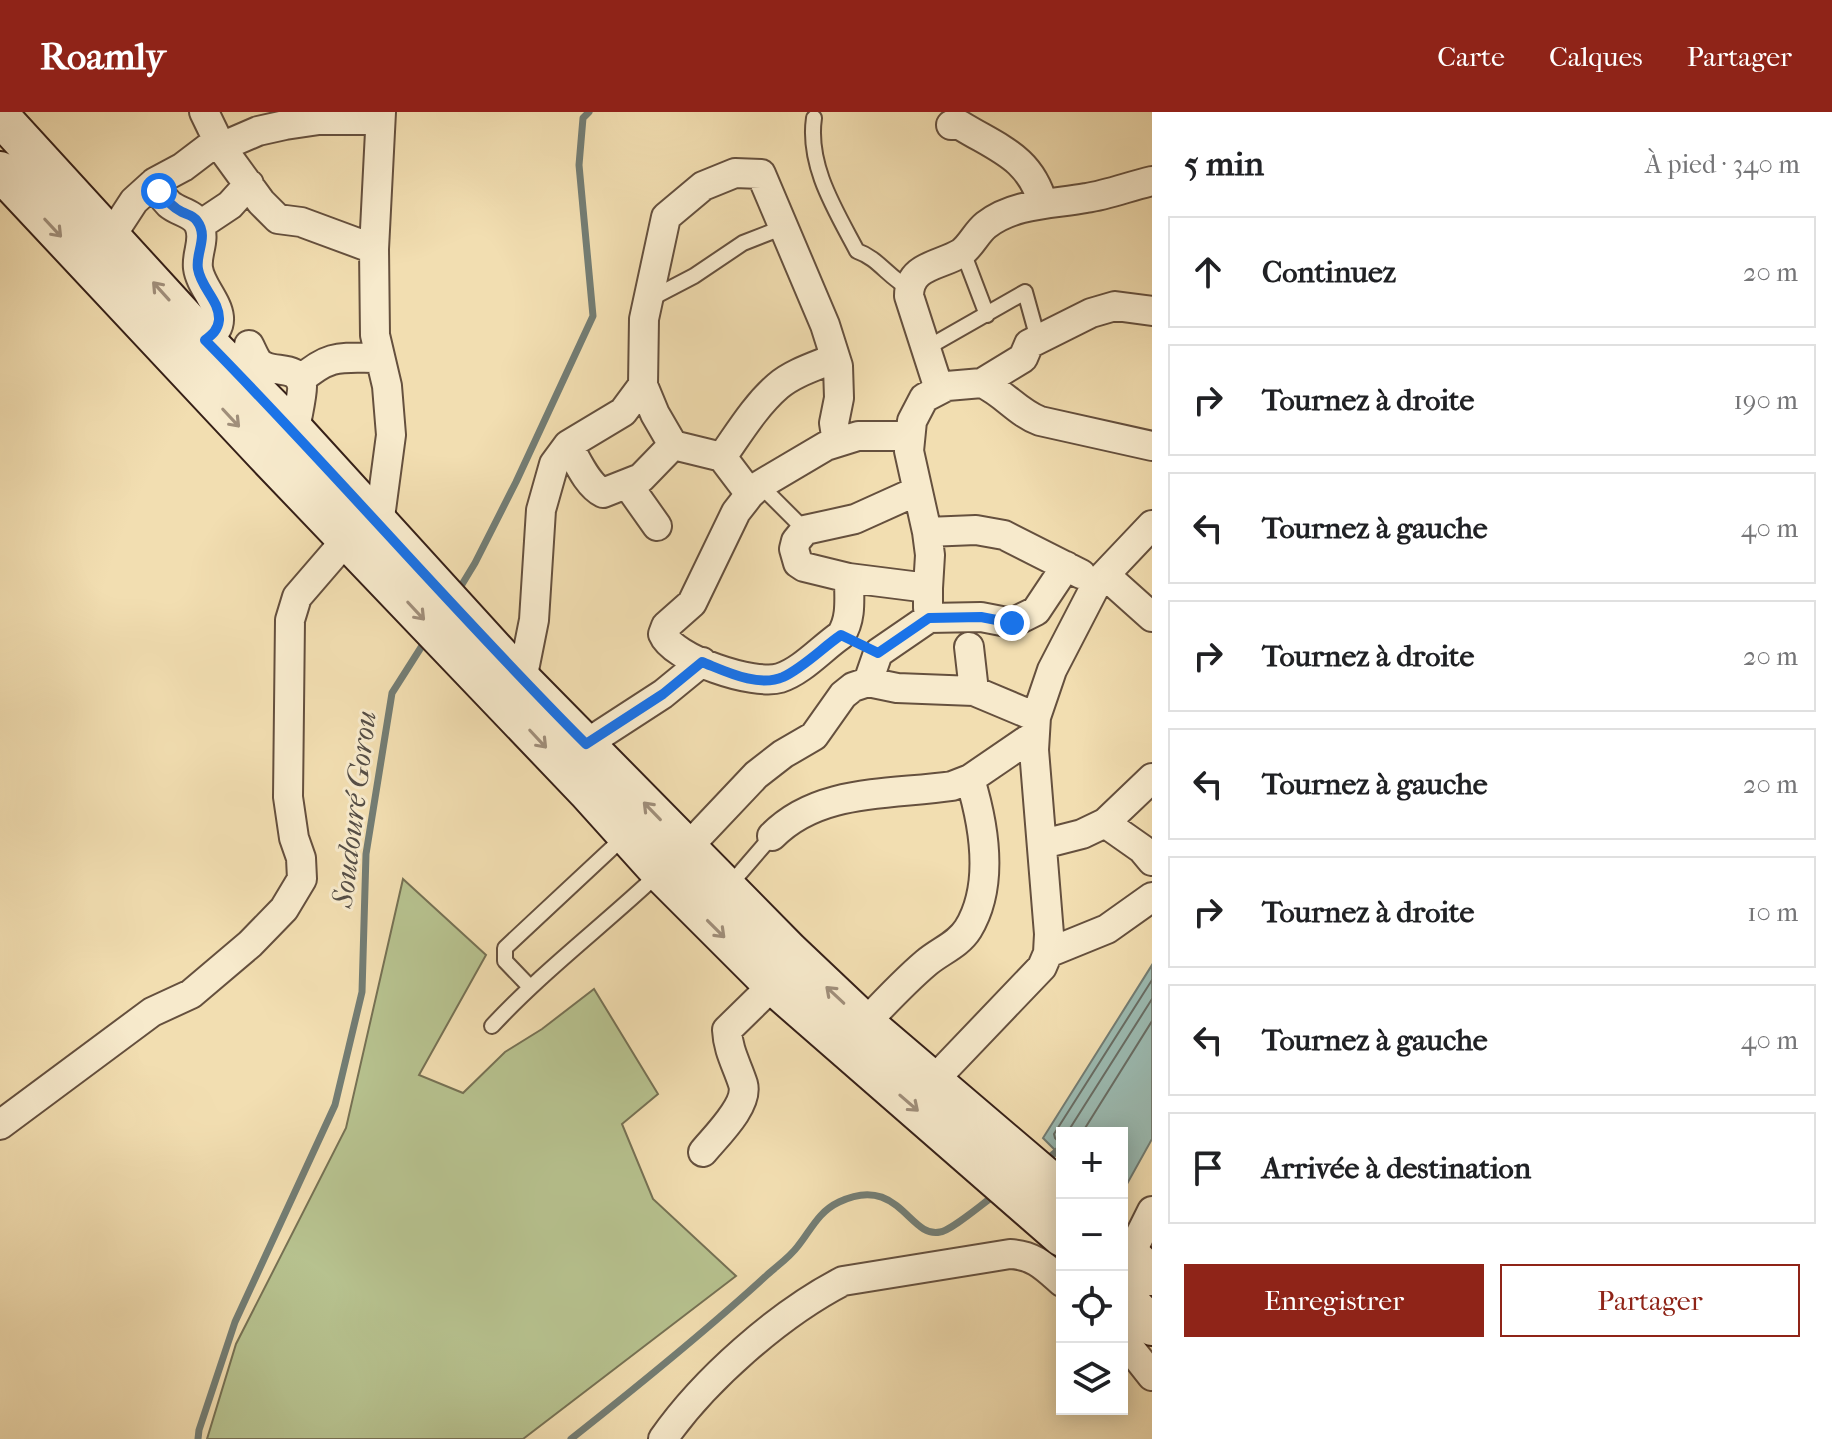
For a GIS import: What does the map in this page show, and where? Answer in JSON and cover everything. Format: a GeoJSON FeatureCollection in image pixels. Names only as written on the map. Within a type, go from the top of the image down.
{"type":"FeatureCollection","features":[{"type":"Feature","properties":{"kind":"main road"},"geometry":{"type":"LineString","coordinates":[[0,116],[205,340],[295,431],[370,539]]}},
{"type":"Feature","properties":{"kind":"main road"},"geometry":{"type":"LineString","coordinates":[[0,171],[89,266],[370,539],[477,652],[627,835],[728,887],[789,951],[854,1034],[1030,1181]]}},
{"type":"Feature","properties":{"kind":"main road"},"geometry":{"type":"LineString","coordinates":[[511,690],[586,744],[773,985],[934,1080],[1030,1181],[1056,1226]]}},
{"type":"Feature","properties":{"kind":"main road"},"geometry":{"type":"LineString","coordinates":[[1128,1300],[1152,1326]]}},
{"type":"Feature","properties":{"kind":"street"},"geometry":{"type":"LineString","coordinates":[[207,113],[221,147],[278,219],[301,222],[374,249]]}},
{"type":"Feature","properties":{"kind":"street"},"geometry":{"type":"LineString","coordinates":[[0,1125],[152,1012],[191,994],[250,944],[284,909],[302,879],[301,858],[294,838],[288,797],[290,620],[297,597],[370,539],[391,435],[387,386],[375,335],[374,249],[380,116],[285,125],[258,131],[221,147],[208,148],[183,167],[155,182],[134,201],[112,237],[89,266]]}},
{"type":"Feature","properties":{"kind":"street"},"geometry":{"type":"LineString","coordinates":[[951,125],[960,125],[1024,164],[1038,185],[1043,204]]}},
{"type":"Feature","properties":{"kind":"street"},"geometry":{"type":"LineString","coordinates":[[755,490],[722,457],[673,445],[643,385],[644,319],[666,217],[703,186],[735,173],[761,174],[825,325],[835,358],[839,398],[834,423],[837,442]]}},
{"type":"Feature","properties":{"kind":"street"},"geometry":{"type":"LineString","coordinates":[[939,389],[909,296],[909,288],[917,273],[963,252],[986,225],[1008,214],[1043,204],[1090,198],[1152,181]]}},
{"type":"Feature","properties":{"kind":"street"},"geometry":{"type":"LineString","coordinates":[[155,182],[169,204],[195,217],[200,225],[202,244],[197,262],[198,272],[218,310],[219,319],[214,334],[205,340]]}},
{"type":"Feature","properties":{"kind":"street"},"geometry":{"type":"LineString","coordinates":[[200,225],[230,205],[249,184]]}},
{"type":"Feature","properties":{"kind":"street"},"geometry":{"type":"LineString","coordinates":[[929,618],[930,555],[910,465],[909,436],[915,412],[924,398],[939,389],[982,383],[1023,358],[1029,344],[1091,313],[1115,306],[1152,311]]}},
{"type":"Feature","properties":{"kind":"street"},"geometry":{"type":"LineString","coordinates":[[249,345],[259,364],[286,370],[300,380],[302,389],[295,431]]}},
{"type":"Feature","properties":{"kind":"street"},"geometry":{"type":"LineString","coordinates":[[300,380],[319,363],[335,358],[380,358]]}},
{"type":"Feature","properties":{"kind":"street"},"geometry":{"type":"LineString","coordinates":[[722,457],[779,385],[835,358]]}},
{"type":"Feature","properties":{"kind":"street"},"geometry":{"type":"LineString","coordinates":[[982,383],[997,390],[1027,416],[1040,421],[1152,446]]}},
{"type":"Feature","properties":{"kind":"street"},"geometry":{"type":"LineString","coordinates":[[511,690],[534,620],[541,510],[554,464],[568,445],[623,412],[643,385]]}},
{"type":"Feature","properties":{"kind":"street"},"geometry":{"type":"LineString","coordinates":[[849,578],[849,613],[841,635],[782,677],[767,680],[738,676],[702,662],[666,642],[663,634],[666,626],[692,603],[736,512],[755,490],[801,459],[837,442],[858,436],[909,436]]}},
{"type":"Feature","properties":{"kind":"street"},"geometry":{"type":"LineString","coordinates":[[568,445],[598,491],[608,493],[641,478],[673,445]]}},
{"type":"Feature","properties":{"kind":"street"},"geometry":{"type":"LineString","coordinates":[[628,485],[657,526]]}},
{"type":"Feature","properties":{"kind":"street"},"geometry":{"type":"LineString","coordinates":[[917,491],[855,519],[805,530],[794,549],[798,563],[804,567],[849,578],[928,588]]}},
{"type":"Feature","properties":{"kind":"street"},"geometry":{"type":"LineString","coordinates":[[934,1080],[1042,967],[1048,953],[1035,727],[1052,670],[1101,579],[1152,525]]}},
{"type":"Feature","properties":{"kind":"street"},"geometry":{"type":"LineString","coordinates":[[927,532],[976,530],[1004,535],[1066,566],[1101,579],[1152,617]]}},
{"type":"Feature","properties":{"kind":"street"},"geometry":{"type":"LineString","coordinates":[[868,682],[878,653],[929,618],[981,617],[1012,623],[1036,611],[1066,566]]}},
{"type":"Feature","properties":{"kind":"street"},"geometry":{"type":"LineString","coordinates":[[841,635],[878,653]]}},
{"type":"Feature","properties":{"kind":"street"},"geometry":{"type":"LineString","coordinates":[[969,647],[974,691]]}},
{"type":"Feature","properties":{"kind":"street"},"geometry":{"type":"LineString","coordinates":[[586,744],[663,694],[702,662]]}},
{"type":"Feature","properties":{"kind":"street"},"geometry":{"type":"LineString","coordinates":[[673,860],[756,775],[814,736],[843,695],[853,687],[868,682],[897,688],[974,691],[1035,727]]}},
{"type":"Feature","properties":{"kind":"street"},"geometry":{"type":"LineString","coordinates":[[772,836],[787,821],[813,807],[835,800],[937,788],[970,779],[1035,727]]}},
{"type":"Feature","properties":{"kind":"street"},"geometry":{"type":"LineString","coordinates":[[1043,844],[1082,834],[1105,823],[1152,778]]}},
{"type":"Feature","properties":{"kind":"street"},"geometry":{"type":"LineString","coordinates":[[854,1034],[927,963],[959,941],[970,926],[985,876],[983,837],[970,779]]}},
{"type":"Feature","properties":{"kind":"street"},"geometry":{"type":"LineString","coordinates":[[1105,823],[1142,849],[1152,861]]}},
{"type":"Feature","properties":{"kind":"street"},"geometry":{"type":"LineString","coordinates":[[1048,953],[1107,929],[1152,897]]}},
{"type":"Feature","properties":{"kind":"street"},"geometry":{"type":"LineString","coordinates":[[703,1152],[742,1104],[745,1088],[728,1049],[727,1030],[773,985]]}},
{"type":"Feature","properties":{"kind":"street"},"geometry":{"type":"LineString","coordinates":[[1132,1262],[1152,1211]]}},
{"type":"Feature","properties":{"kind":"street"},"geometry":{"type":"LineString","coordinates":[[663,1439],[688,1405],[724,1369],[823,1292],[843,1281],[1010,1254],[1025,1254],[1039,1261],[1056,1277]]}},
{"type":"Feature","properties":{"kind":"street"},"geometry":{"type":"LineString","coordinates":[[1126,1343],[1152,1376]]}},
{"type":"Feature","properties":{"kind":"lane"},"geometry":{"type":"LineString","coordinates":[[814,118],[811,136],[814,159],[857,251],[870,256],[909,288]]}},
{"type":"Feature","properties":{"kind":"lane"},"geometry":{"type":"LineString","coordinates":[[647,300],[694,276],[743,243],[784,227]]}},
{"type":"Feature","properties":{"kind":"lane"},"geometry":{"type":"LineString","coordinates":[[963,252],[987,315]]}},
{"type":"Feature","properties":{"kind":"lane"},"geometry":{"type":"LineString","coordinates":[[925,349],[1025,292],[1038,339]]}},
{"type":"Feature","properties":{"kind":"lane"},"geometry":{"type":"LineString","coordinates":[[755,490],[805,530]]}},
{"type":"Feature","properties":{"kind":"lane"},"geometry":{"type":"LineString","coordinates":[[529,986],[505,961],[505,948],[627,835]]}},
{"type":"Feature","properties":{"kind":"lane"},"geometry":{"type":"LineString","coordinates":[[728,887],[772,836]]}},
{"type":"Feature","properties":{"kind":"lane"},"geometry":{"type":"LineString","coordinates":[[492,1026],[529,986],[589,937],[673,860]]}},
{"type":"Feature","properties":{"kind":"green space"},"geometry":{"type":"Polygon","coordinates":[[[403,879],[486,955],[419,1075],[463,1093],[505,1052],[542,1029],[594,989],[658,1094],[622,1124],[653,1199],[736,1276],[523,1439],[207,1439],[236,1344],[346,1128],[403,879]]]}},
{"type":"Feature","properties":{"kind":"water"},"geometry":{"type":"Polygon","coordinates":[[[1152,965],[1152,1139],[1128,1182],[1128,1127],[1056,1127],[1056,1151],[1043,1138],[1152,965]]]}},
{"type":"Feature","properties":{"kind":"waterway","name":"Soudouré Gorou"},"geometry":{"type":"LineString","coordinates":[[458,591],[516,482],[593,316],[579,165],[583,118],[589,112]]}},
{"type":"Feature","properties":{"kind":"waterway","name":"Soudouré Gorou"},"geometry":{"type":"LineString","coordinates":[[198,1439],[235,1322],[335,1105],[362,992],[366,854],[392,693],[427,638]]}},
{"type":"Feature","properties":{"kind":"waterway"},"geometry":{"type":"LineString","coordinates":[[1045,1161],[1056,1152]]}},
{"type":"Feature","properties":{"kind":"waterway"},"geometry":{"type":"LineString","coordinates":[[571,1439],[787,1258],[820,1216],[832,1206],[859,1195],[876,1195],[889,1201],[929,1232],[940,1232],[960,1222],[995,1195]]}},
{"type":"Feature","properties":{"kind":"route"},"geometry":{"type":"LineString","coordinates":[[159,191],[169,204],[195,217],[200,225],[202,244],[197,262],[198,272],[218,310],[219,319],[214,334],[205,340],[295,431],[522,680],[586,744],[663,694],[702,662],[738,676],[767,680],[782,677],[841,635],[878,653],[929,618],[981,617],[1012,623]]}}]}
